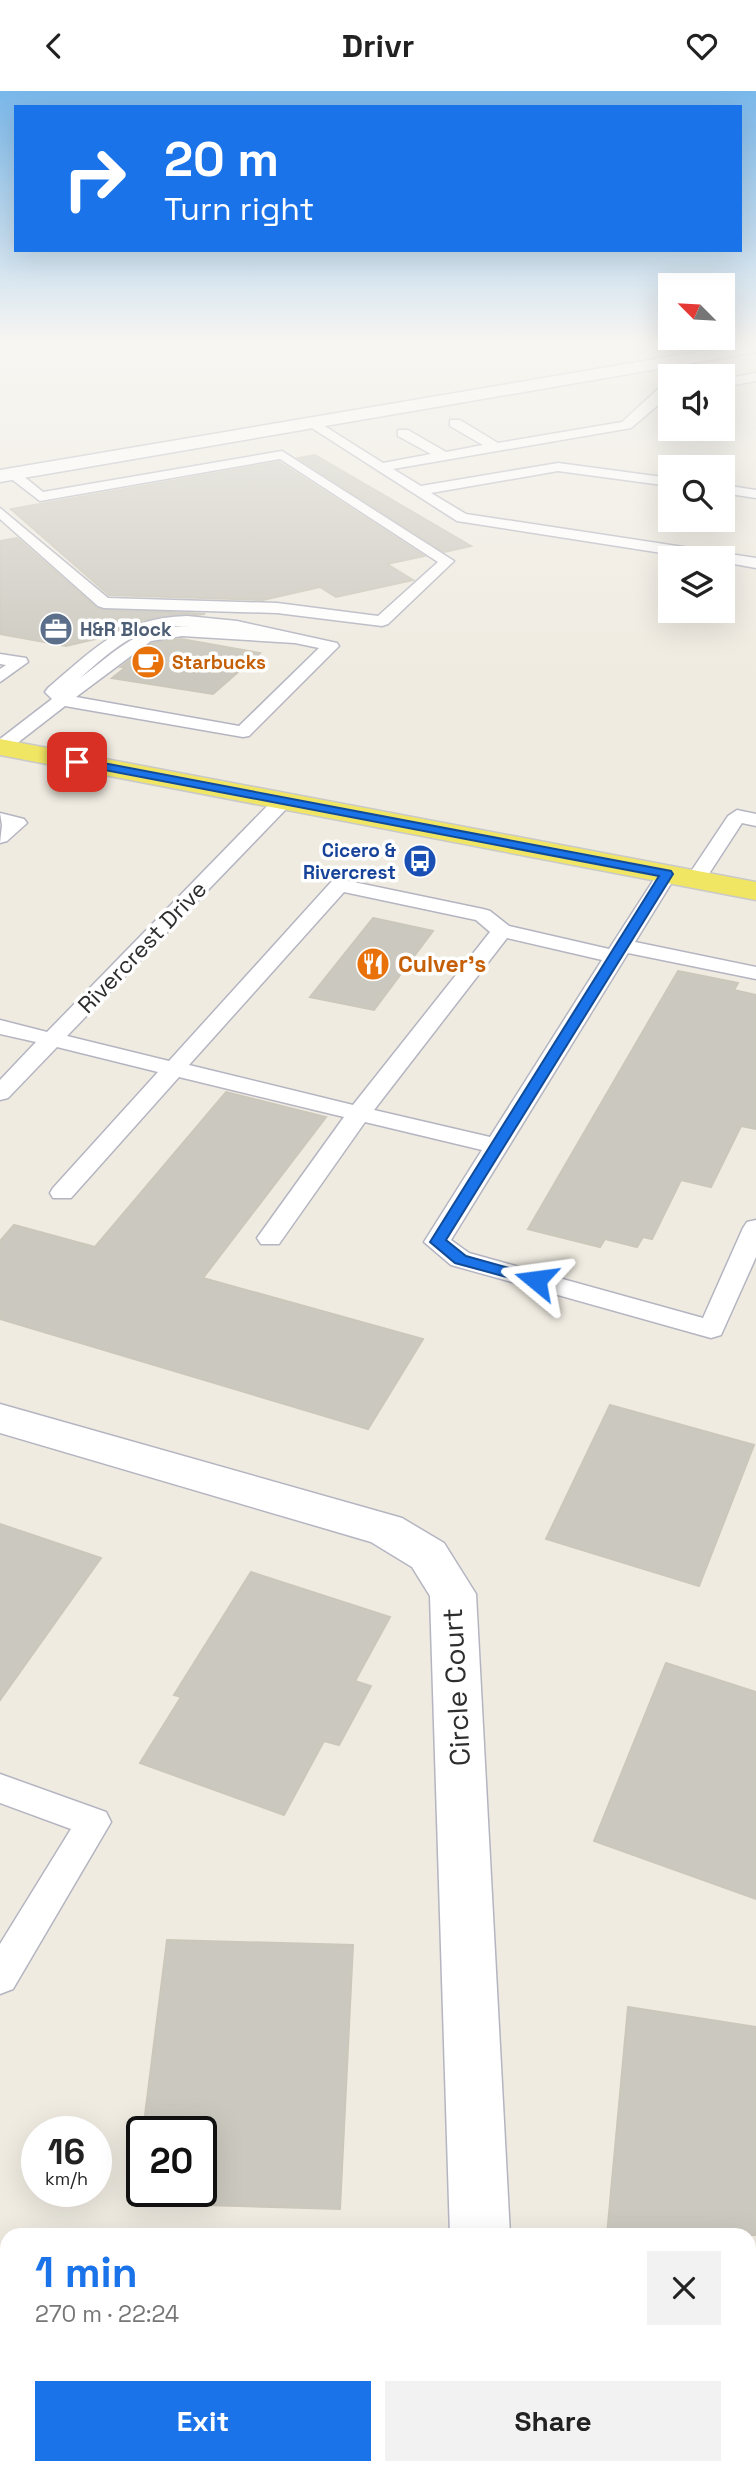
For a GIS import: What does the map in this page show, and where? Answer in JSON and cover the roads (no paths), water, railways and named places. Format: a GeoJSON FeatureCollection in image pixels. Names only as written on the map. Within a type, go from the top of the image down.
{"type":"FeatureCollection","features":[{"type":"Feature","properties":{"kind":"main road"},"geometry":{"type":"LineString","coordinates":[[0,747],[756,891]]}},
{"type":"Feature","properties":{"kind":"street"},"geometry":{"type":"LineString","coordinates":[[6,475],[140,452]]}},
{"type":"Feature","properties":{"kind":"street","name":"Circle Court"},"geometry":{"type":"LineString","coordinates":[[0,1418],[386,1530],[428,1555],[453,1594],[481,2228]]}},
{"type":"Feature","properties":{"kind":"lane"},"geometry":{"type":"LineString","coordinates":[[356,452],[462,518],[478,523],[658,549]]}},
{"type":"Feature","properties":{"kind":"lane"},"geometry":{"type":"LineString","coordinates":[[437,452],[444,456]]}},
{"type":"Feature","properties":{"kind":"lane"},"geometry":{"type":"LineString","coordinates":[[380,467],[466,452]]}},
{"type":"Feature","properties":{"kind":"lane"},"geometry":{"type":"LineString","coordinates":[[0,504],[282,455],[447,561],[382,621],[277,608],[104,603],[0,512]]}},
{"type":"Feature","properties":{"kind":"lane"},"geometry":{"type":"LineString","coordinates":[[418,491],[558,467],[658,480]]}},
{"type":"Feature","properties":{"kind":"lane"},"geometry":{"type":"LineString","coordinates":[[6,475],[40,497]]}},
{"type":"Feature","properties":{"kind":"lane"},"geometry":{"type":"LineString","coordinates":[[735,491],[756,494]]}},
{"type":"Feature","properties":{"kind":"lane"},"geometry":{"type":"LineString","coordinates":[[735,560],[756,563]]}},
{"type":"Feature","properties":{"kind":"lane"},"geometry":{"type":"LineString","coordinates":[[0,747],[145,637],[161,632],[193,630],[265,640],[294,638],[331,646],[243,732],[62,700]]}},
{"type":"Feature","properties":{"kind":"lane"},"geometry":{"type":"LineString","coordinates":[[0,659],[20,662],[0,677]]}},
{"type":"Feature","properties":{"kind":"lane","name":"Rivercrest Drive"},"geometry":{"type":"LineString","coordinates":[[0,1093],[284,801]]}},
{"type":"Feature","properties":{"kind":"lane"},"geometry":{"type":"LineString","coordinates":[[695,879],[737,816],[756,820]]}},
{"type":"Feature","properties":{"kind":"lane"},"geometry":{"type":"LineString","coordinates":[[0,819],[17,823],[0,837]]}},
{"type":"Feature","properties":{"kind":"lane"},"geometry":{"type":"LineString","coordinates":[[667,874],[437,1242],[460,1259],[711,1329],[756,1228]]}},
{"type":"Feature","properties":{"kind":"lane"},"geometry":{"type":"LineString","coordinates":[[62,1193],[339,885],[483,915],[502,931],[756,974]]}},
{"type":"Feature","properties":{"kind":"lane"},"geometry":{"type":"LineString","coordinates":[[270,1238],[359,1113],[502,931]]}},
{"type":"Feature","properties":{"kind":"lane"},"geometry":{"type":"LineString","coordinates":[[0,1027],[496,1146]]}},
{"type":"Feature","properties":{"kind":"lane"},"geometry":{"type":"LineString","coordinates":[[0,1788],[94,1822],[0,1976]]}},
{"type":"Feature","properties":{"kind":"place","name":"H&R Block"},"geometry":{"type":"Point","coordinates":[56,629]}},
{"type":"Feature","properties":{"kind":"place","name":"Starbucks"},"geometry":{"type":"Point","coordinates":[148,662]}},
{"type":"Feature","properties":{"kind":"place","name":"Cicero & Rivercrest"},"geometry":{"type":"Point","coordinates":[420,861]}},
{"type":"Feature","properties":{"kind":"place","name":"Culver's"},"geometry":{"type":"Point","coordinates":[373,964]}}]}
